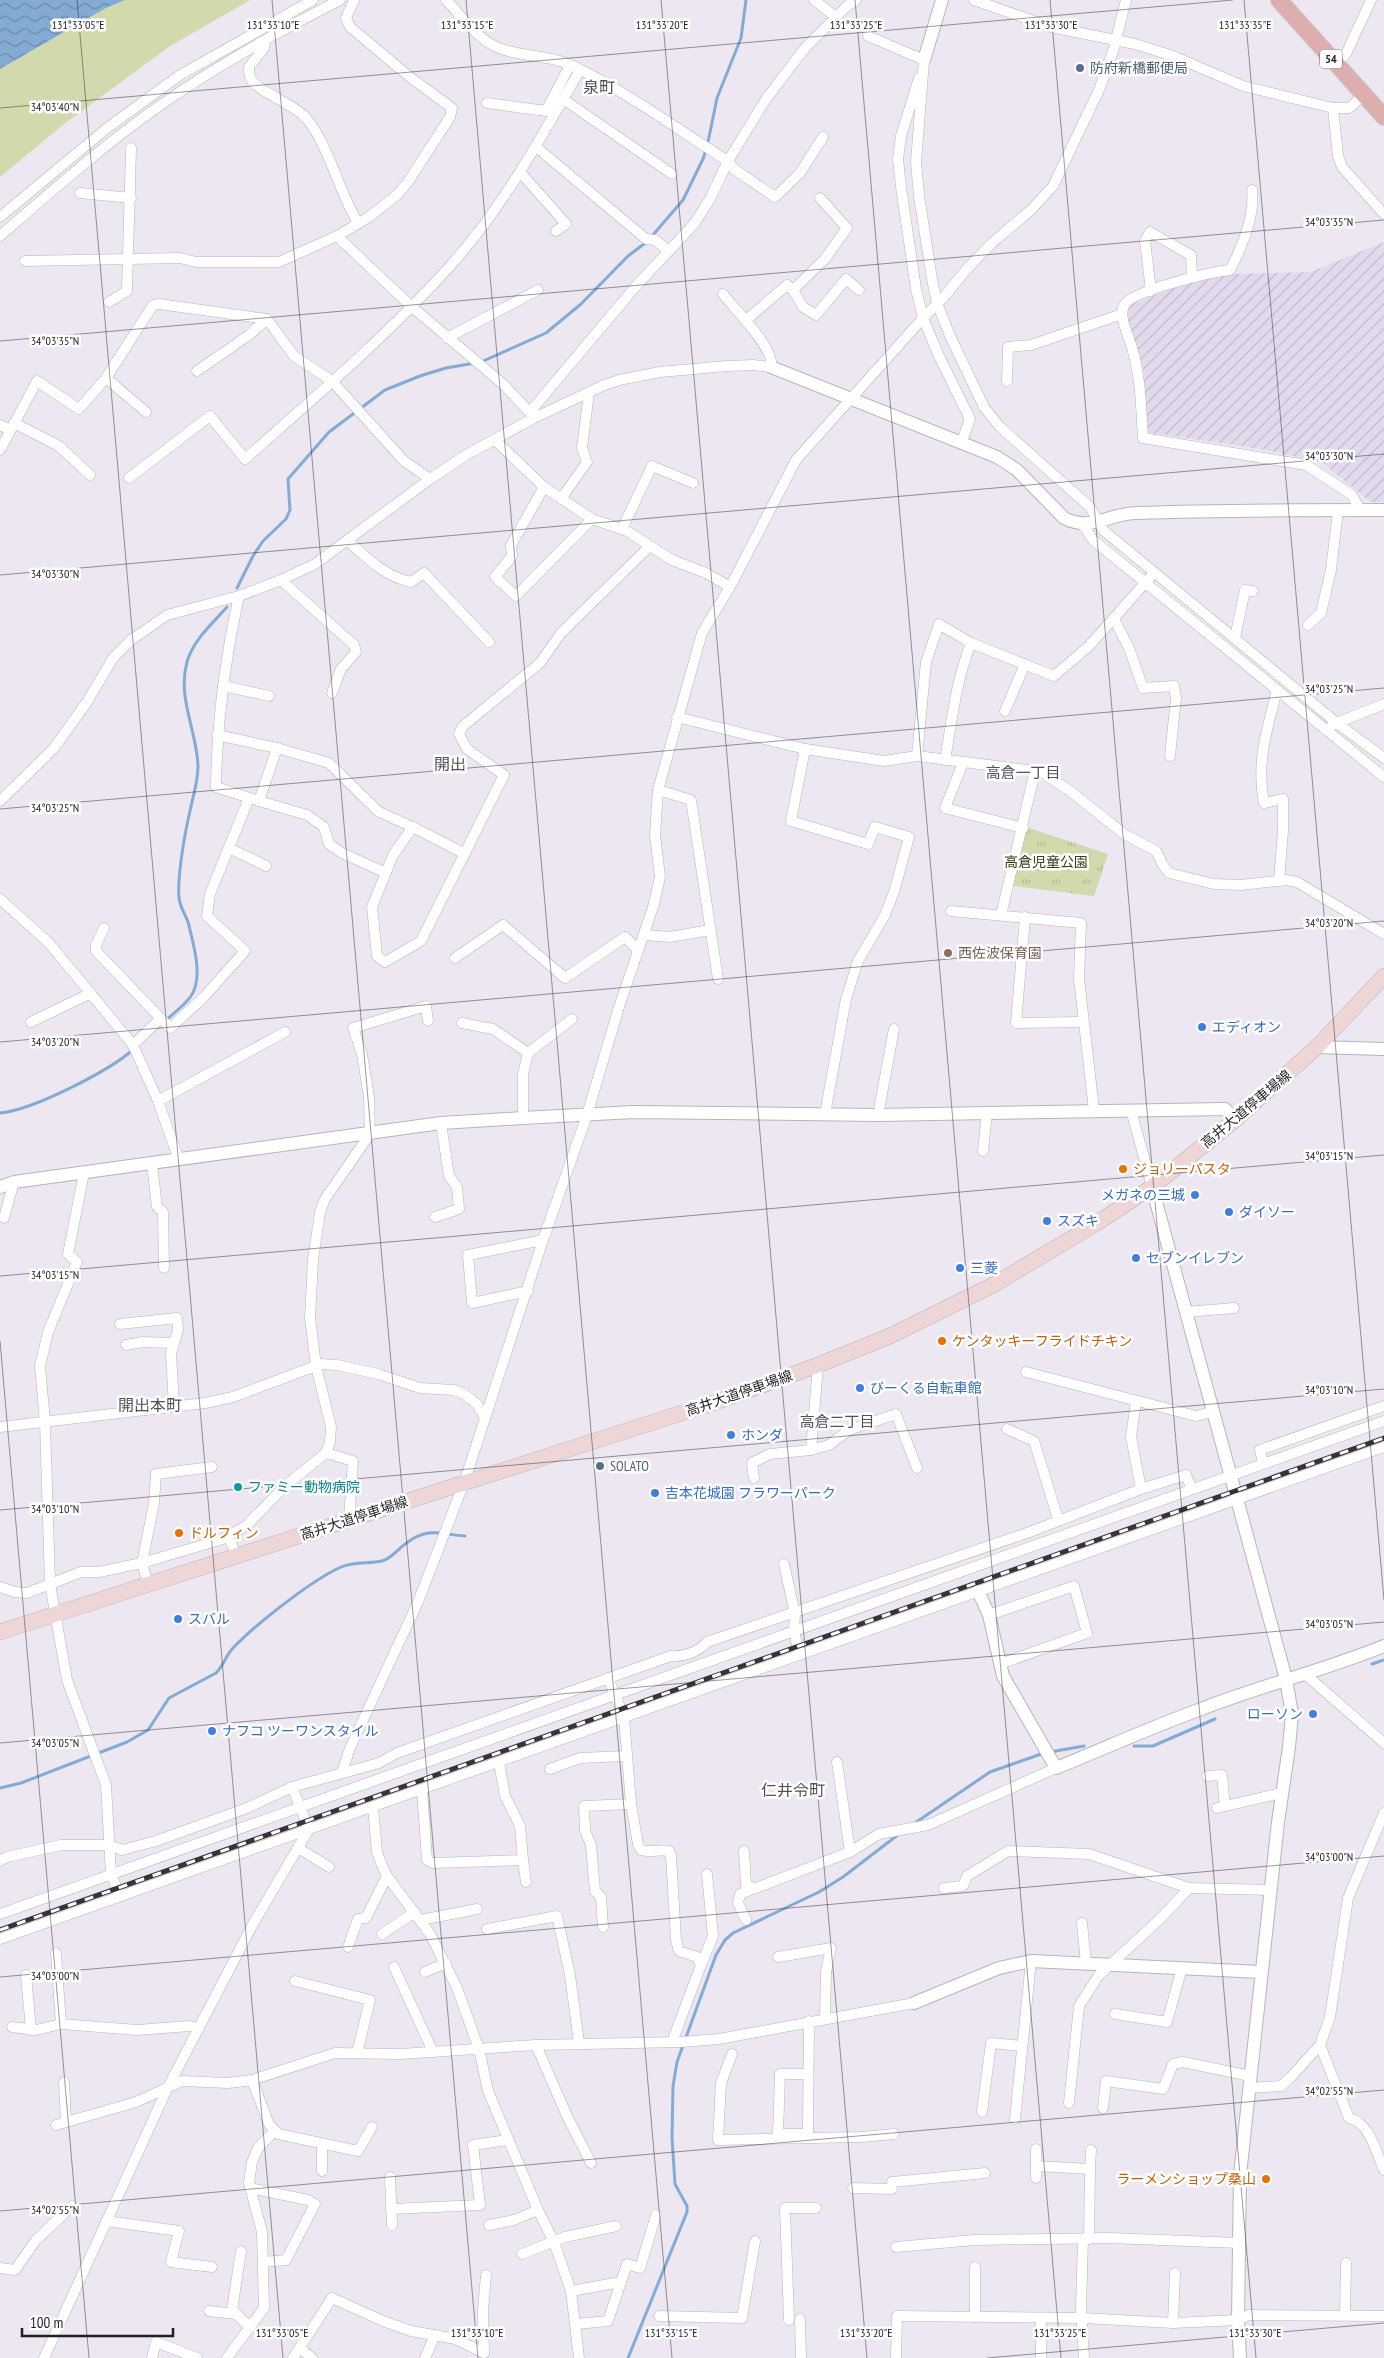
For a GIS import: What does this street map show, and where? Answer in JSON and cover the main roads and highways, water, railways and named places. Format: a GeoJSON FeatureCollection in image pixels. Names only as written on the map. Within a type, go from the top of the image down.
{"type":"FeatureCollection","features":[{"type":"Feature","properties":{"kind":"main road","name":"54"},"geometry":{"type":"LineString","coordinates":[[1279,0],[1384,117]]}},
{"type":"Feature","properties":{"kind":"main road","name":"高井大道停車場線"},"geometry":{"type":"LineString","coordinates":[[0,1632],[719,1401],[818,1366],[890,1336],[995,1284],[1097,1223],[1152,1187],[1235,1120],[1317,1047],[1384,976]]}},
{"type":"Feature","properties":{"kind":"water"},"geometry":{"type":"Polygon","coordinates":[[[0,0],[125,0],[106,8],[0,69],[0,0]]]}},
{"type":"Feature","properties":{"kind":"waterway"},"geometry":{"type":"LineString","coordinates":[[652,236],[683,200],[703,159],[717,98],[741,38],[746,0]]}},
{"type":"Feature","properties":{"kind":"waterway"},"geometry":{"type":"LineString","coordinates":[[481,362],[546,333],[581,304],[628,256],[648,241]]}},
{"type":"Feature","properties":{"kind":"waterway"},"geometry":{"type":"LineString","coordinates":[[237,588],[263,541],[286,519],[290,510],[288,479],[329,432],[385,390],[446,368],[475,363]]}},
{"type":"Feature","properties":{"kind":"waterway"},"geometry":{"type":"LineString","coordinates":[[166,1020],[189,999],[197,979],[195,950],[188,922],[179,898],[182,854],[198,766],[184,689],[185,675],[187,662],[194,646],[227,607]]}},
{"type":"Feature","properties":{"kind":"waterway"},"geometry":{"type":"LineString","coordinates":[[0,1113],[31,1105],[70,1088],[107,1068],[134,1049]]}},
{"type":"Feature","properties":{"kind":"waterway"},"geometry":{"type":"LineString","coordinates":[[0,1788],[21,1783],[127,1742],[148,1730],[169,1698],[216,1673],[231,1651],[243,1638],[285,1603],[329,1573],[346,1565],[385,1560],[412,1539],[426,1533],[465,1536]]}},
{"type":"Feature","properties":{"kind":"waterway"},"geometry":{"type":"LineString","coordinates":[[1372,1664],[1384,1660]]}},
{"type":"Feature","properties":{"kind":"waterway"},"geometry":{"type":"LineString","coordinates":[[1134,1746],[1153,1746],[1215,1719]]}},
{"type":"Feature","properties":{"kind":"waterway"},"geometry":{"type":"LineString","coordinates":[[1050,1752],[1084,1746]]}},
{"type":"Feature","properties":{"kind":"waterway"},"geometry":{"type":"LineString","coordinates":[[912,1825],[990,1772],[1044,1753]]}},
{"type":"Feature","properties":{"kind":"waterway"},"geometry":{"type":"LineString","coordinates":[[628,2358],[687,2212],[687,2206],[675,2184],[672,2137],[673,2086],[677,2062],[716,1955],[725,1940],[733,1933],[819,1892],[843,1877],[899,1834]]}},
{"type":"Feature","properties":{"kind":"railway"},"geometry":{"type":"LineString","coordinates":[[0,1930],[1384,1438]]}},
{"type":"Feature","properties":{"kind":"place","name":"防府新橋郵便局"},"geometry":{"type":"Point","coordinates":[1080,68]}},
{"type":"Feature","properties":{"kind":"place","name":"西佐波保育園"},"geometry":{"type":"Point","coordinates":[948,953]}},
{"type":"Feature","properties":{"kind":"place","name":"エディオン"},"geometry":{"type":"Point","coordinates":[1202,1027]}},
{"type":"Feature","properties":{"kind":"place","name":"ジョリーパスタ"},"geometry":{"type":"Point","coordinates":[1123,1169]}},
{"type":"Feature","properties":{"kind":"place","name":"メガネの三城"},"geometry":{"type":"Point","coordinates":[1195,1195]}},
{"type":"Feature","properties":{"kind":"place","name":"ダイソー"},"geometry":{"type":"Point","coordinates":[1229,1212]}},
{"type":"Feature","properties":{"kind":"place","name":"スズキ"},"geometry":{"type":"Point","coordinates":[1047,1221]}},
{"type":"Feature","properties":{"kind":"place","name":"セブンイレブン"},"geometry":{"type":"Point","coordinates":[1136,1258]}},
{"type":"Feature","properties":{"kind":"place","name":"三菱"},"geometry":{"type":"Point","coordinates":[960,1268]}},
{"type":"Feature","properties":{"kind":"place","name":"ケンタッキーフライドチキン"},"geometry":{"type":"Point","coordinates":[942,1341]}},
{"type":"Feature","properties":{"kind":"place","name":"びーくる自転車館"},"geometry":{"type":"Point","coordinates":[860,1388]}},
{"type":"Feature","properties":{"kind":"place","name":"ホンダ"},"geometry":{"type":"Point","coordinates":[731,1435]}},
{"type":"Feature","properties":{"kind":"place","name":"SOLATO"},"geometry":{"type":"Point","coordinates":[600,1466]}},
{"type":"Feature","properties":{"kind":"place","name":"ファミー動物病院"},"geometry":{"type":"Point","coordinates":[238,1487]}},
{"type":"Feature","properties":{"kind":"place","name":"吉本花城園 フラワーパーク"},"geometry":{"type":"Point","coordinates":[655,1493]}},
{"type":"Feature","properties":{"kind":"place","name":"ドルフィン"},"geometry":{"type":"Point","coordinates":[179,1533]}},
{"type":"Feature","properties":{"kind":"place","name":"スバル"},"geometry":{"type":"Point","coordinates":[178,1619]}},
{"type":"Feature","properties":{"kind":"place","name":"ローソン"},"geometry":{"type":"Point","coordinates":[1313,1714]}},
{"type":"Feature","properties":{"kind":"place","name":"ナフコ ツーワンスタイル"},"geometry":{"type":"Point","coordinates":[212,1731]}},
{"type":"Feature","properties":{"kind":"place","name":"ラーメンショップ桑山"},"geometry":{"type":"Point","coordinates":[1266,2179]}},
{"type":"Feature","properties":{"kind":"district","name":"泉町"},"geometry":{"type":"Point","coordinates":[599,87]}},
{"type":"Feature","properties":{"kind":"district","name":"開出"},"geometry":{"type":"Point","coordinates":[450,764]}},
{"type":"Feature","properties":{"kind":"district","name":"高倉一丁目"},"geometry":{"type":"Point","coordinates":[1023,773]}},
{"type":"Feature","properties":{"kind":"district","name":"開出本町"},"geometry":{"type":"Point","coordinates":[150,1405]}},
{"type":"Feature","properties":{"kind":"district","name":"高倉二丁目"},"geometry":{"type":"Point","coordinates":[837,1422]}},
{"type":"Feature","properties":{"kind":"district","name":"仁井令町"},"geometry":{"type":"Point","coordinates":[793,1790]}},
{"type":"Feature","properties":{"kind":"park label","name":"高倉児童公園"},"geometry":{"type":"Point","coordinates":[1046,862]}}]}
